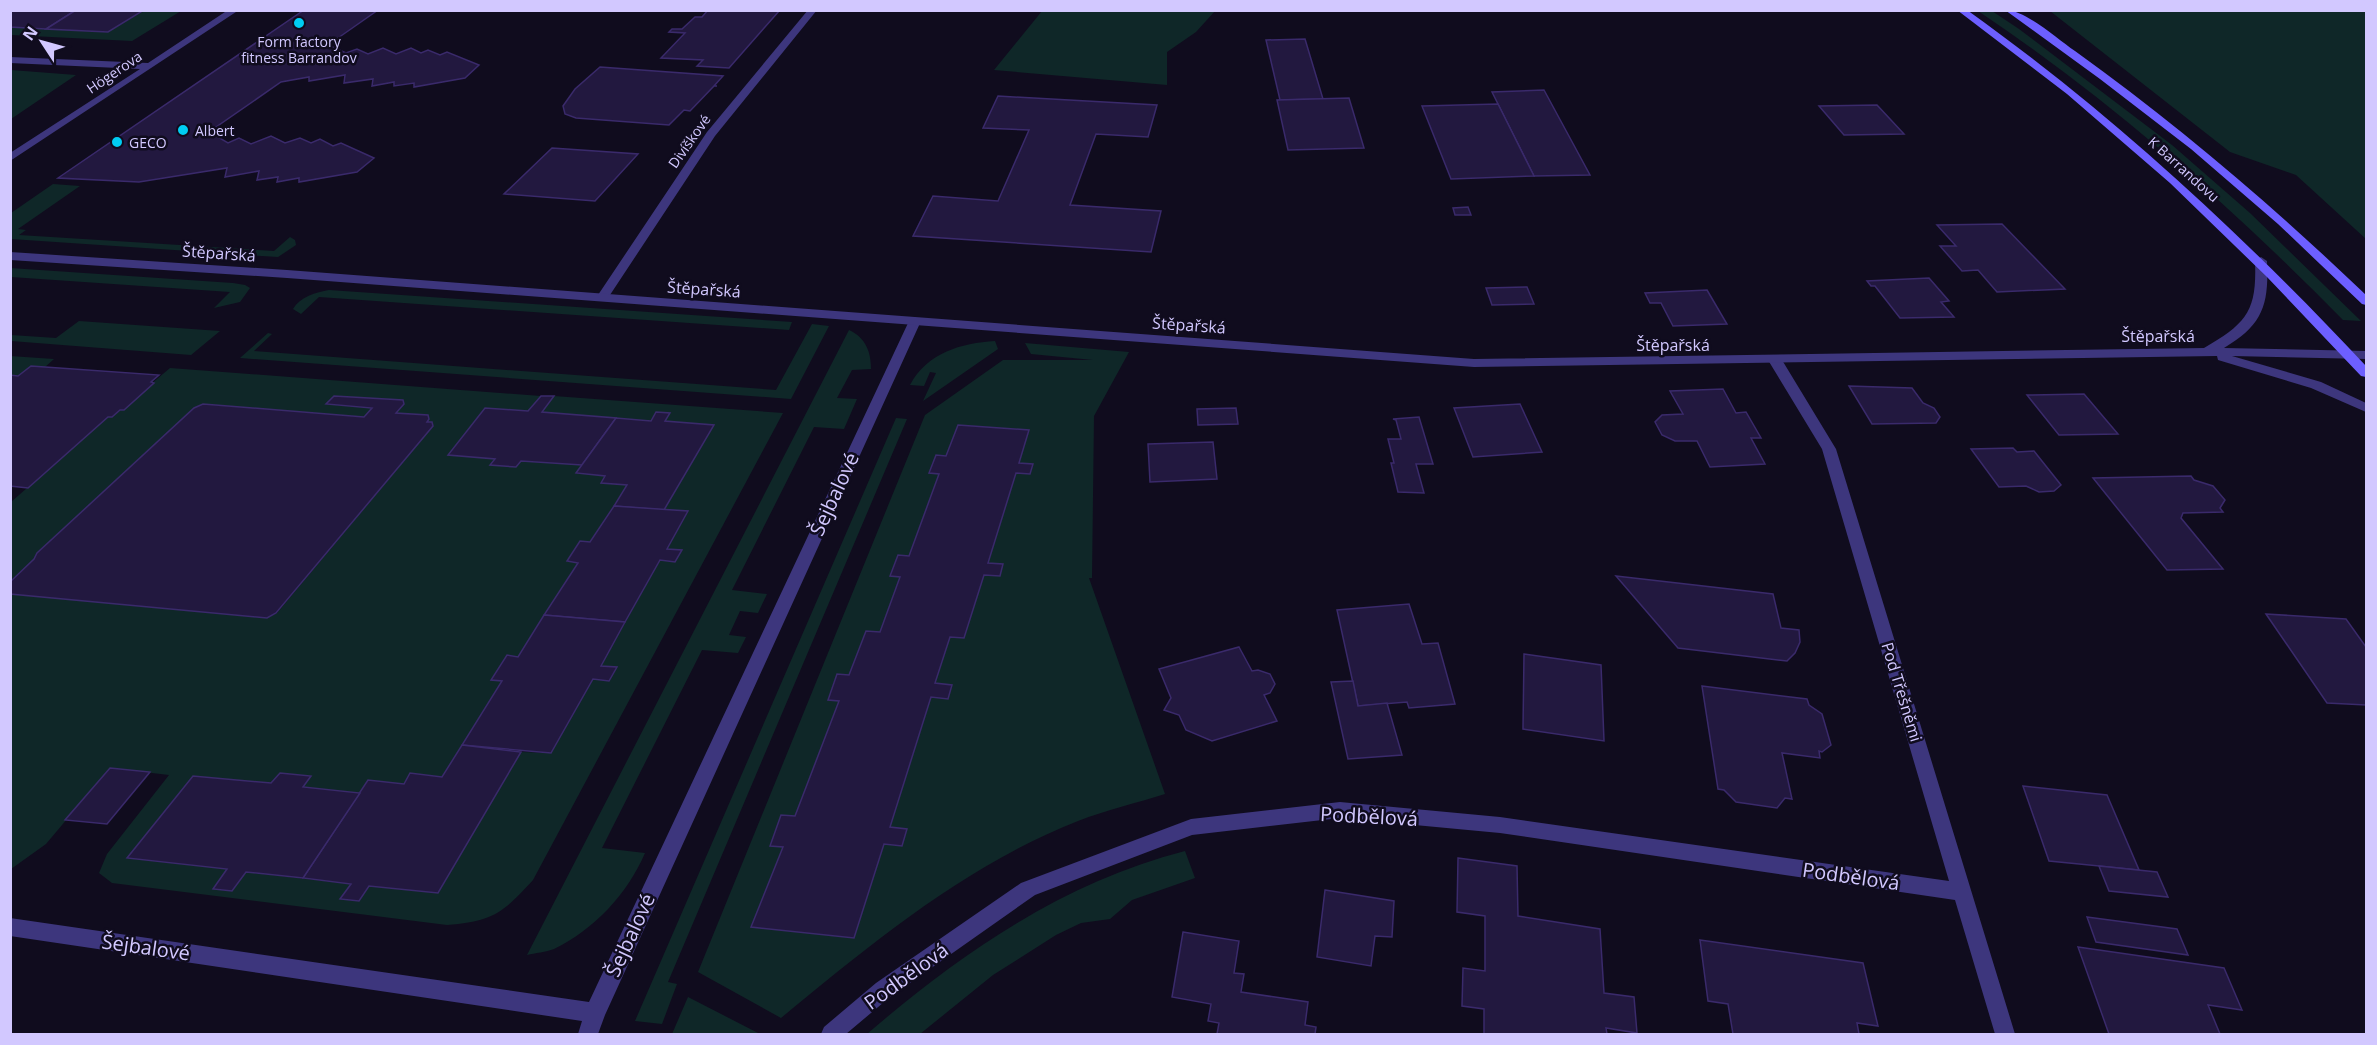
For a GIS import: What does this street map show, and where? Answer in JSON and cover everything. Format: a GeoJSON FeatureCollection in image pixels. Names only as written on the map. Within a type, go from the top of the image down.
{"type":"FeatureCollection","features":[{"type":"Feature","properties":{"kind":"main road","name":"K Barrandovu"},"geometry":{"type":"LineString","coordinates":[[1961,10],[2107,120],[2185,189],[2261,261],[2367,373]]}},
{"type":"Feature","properties":{"kind":"main road","name":"K Barrandovu"},"geometry":{"type":"LineString","coordinates":[[2009,10],[2098,72],[2190,142],[2289,227],[2367,301]]}},
{"type":"Feature","properties":{"kind":"street","name":"Högerova"},"geometry":{"type":"LineString","coordinates":[[10,158],[235,10]]}},
{"type":"Feature","properties":{"kind":"street","name":"Divíškové"},"geometry":{"type":"LineString","coordinates":[[602,298],[711,134],[813,10]]}},
{"type":"Feature","properties":{"kind":"street"},"geometry":{"type":"LineString","coordinates":[[10,60],[147,66]]}},
{"type":"Feature","properties":{"kind":"street","name":"Štěpařská"},"geometry":{"type":"LineString","coordinates":[[10,256],[287,274],[1474,363],[2266,351],[2367,355]]}},
{"type":"Feature","properties":{"kind":"street"},"geometry":{"type":"LineString","coordinates":[[2206,352],[2229,339],[2249,324],[2256,315],[2263,291],[2261,261]]}},
{"type":"Feature","properties":{"kind":"street","name":"Šejbalové"},"geometry":{"type":"LineString","coordinates":[[10,927],[484,994],[595,1013],[915,321]]}},
{"type":"Feature","properties":{"kind":"street"},"geometry":{"type":"LineString","coordinates":[[2206,352],[2299,378],[2367,408]]}},
{"type":"Feature","properties":{"kind":"street","name":"Pod Třešněmi"},"geometry":{"type":"LineString","coordinates":[[1775,360],[1828,449],[2005,1035]]}},
{"type":"Feature","properties":{"kind":"street","name":"Podbělová"},"geometry":{"type":"LineString","coordinates":[[831,1035],[883,990],[1028,889],[1191,827],[1340,810],[1500,825],[1962,892]]}},
{"type":"Feature","properties":{"kind":"street"},"geometry":{"type":"LineString","coordinates":[[588,1035],[595,1013]]}},
{"type":"Feature","properties":{"kind":"green space"},"geometry":{"type":"Polygon","coordinates":[[[144,11],[181,11],[132,41],[11,35],[11,27],[108,32],[144,11]]]}},
{"type":"Feature","properties":{"kind":"green space"},"geometry":{"type":"Polygon","coordinates":[[[1042,11],[1215,11],[1196,32],[1167,52],[1167,85],[994,70],[1042,11]]]}},
{"type":"Feature","properties":{"kind":"green space"},"geometry":{"type":"Polygon","coordinates":[[[1978,11],[1992,11],[2019,29],[2172,145],[2250,213],[2361,321],[2343,320],[2257,236],[2168,156],[2075,81],[1978,11]]]}},
{"type":"Feature","properties":{"kind":"green space"},"geometry":{"type":"Polygon","coordinates":[[[2050,11],[2366,11],[2366,239],[2296,175],[2230,152],[2050,11]]]}},
{"type":"Feature","properties":{"kind":"green space"},"geometry":{"type":"Polygon","coordinates":[[[11,70],[76,75],[11,119],[11,70]]]}},
{"type":"Feature","properties":{"kind":"green space"},"geometry":{"type":"Polygon","coordinates":[[[53,184],[80,186],[18,229],[26,230],[19,235],[274,251],[290,237],[295,240],[296,245],[278,257],[11,239],[11,213],[53,184]]]}},
{"type":"Feature","properties":{"kind":"green space"},"geometry":{"type":"Polygon","coordinates":[[[10,268],[233,283],[250,288],[240,302],[214,308],[230,292],[11,277],[10,268]]]}},
{"type":"Feature","properties":{"kind":"green space"},"geometry":{"type":"Polygon","coordinates":[[[329,290],[792,322],[789,330],[319,297],[301,314],[293,309],[309,296],[329,290]]]}},
{"type":"Feature","properties":{"kind":"green space"},"geometry":{"type":"Polygon","coordinates":[[[79,321],[220,331],[191,355],[11,341],[11,335],[56,338],[79,321]]]}},
{"type":"Feature","properties":{"kind":"green space"},"geometry":{"type":"Polygon","coordinates":[[[812,324],[829,326],[791,399],[240,358],[268,333],[272,334],[254,351],[776,390],[812,324]]]}},
{"type":"Feature","properties":{"kind":"green space"},"geometry":{"type":"Polygon","coordinates":[[[849,330],[860,337],[866,346],[871,369],[852,370],[837,398],[857,399],[844,429],[814,427],[732,590],[767,594],[758,613],[740,611],[729,635],[746,637],[738,653],[702,650],[602,848],[645,853],[638,868],[608,909],[583,932],[554,949],[527,955],[849,330]]]}},
{"type":"Feature","properties":{"kind":"green space"},"geometry":{"type":"Polygon","coordinates":[[[995,341],[998,349],[923,401],[936,373],[930,372],[924,386],[910,385],[926,365],[946,352],[970,344],[995,341]]]}},
{"type":"Feature","properties":{"kind":"green space"},"geometry":{"type":"Polygon","coordinates":[[[1025,343],[1129,352],[1094,416],[1092,578],[1089,578],[1165,794],[1078,821],[997,860],[885,934],[781,1018],[698,972],[925,415],[1003,360],[1093,360],[1031,354],[1025,343]],[[958,425],[946,456],[936,456],[929,473],[939,474],[909,556],[898,555],[890,575],[900,577],[880,632],[866,631],[849,675],[837,674],[828,699],[839,701],[795,816],[781,815],[770,846],[783,847],[752,927],[854,938],[884,844],[902,845],[907,829],[890,827],[931,697],[948,699],[952,685],[935,683],[950,637],[964,638],[1016,473],[1030,474],[1033,464],[1019,463],[1029,430],[958,425]]]}},
{"type":"Feature","properties":{"kind":"green space"},"geometry":{"type":"Polygon","coordinates":[[[10,356],[54,359],[45,367],[31,366],[18,376],[11,375],[10,356]]]}},
{"type":"Feature","properties":{"kind":"green space"},"geometry":{"type":"Polygon","coordinates":[[[170,368],[541,396],[491,465],[516,467],[521,461],[582,465],[577,473],[605,476],[601,483],[627,485],[590,542],[580,541],[567,561],[578,563],[518,657],[507,656],[492,680],[502,681],[442,777],[411,773],[404,784],[360,793],[303,787],[311,776],[280,773],[271,783],[193,776],[127,858],[227,869],[214,889],[232,891],[246,872],[351,884],[341,899],[359,901],[369,886],[438,893],[521,752],[551,753],[593,679],[616,667],[601,666],[660,560],[675,562],[681,551],[667,549],[688,512],[664,510],[665,421],[670,413],[657,412],[651,421],[542,412],[554,396],[783,413],[533,880],[505,908],[487,918],[447,925],[112,883],[99,873],[107,854],[169,775],[110,768],[46,844],[11,869],[11,594],[267,618],[277,613],[433,426],[432,422],[427,422],[427,415],[396,413],[404,404],[402,400],[334,396],[326,404],[372,408],[364,417],[203,404],[194,408],[37,553],[11,582],[11,502],[108,417],[112,417],[170,368]]]}},
{"type":"Feature","properties":{"kind":"green space"},"geometry":{"type":"Polygon","coordinates":[[[896,418],[907,419],[668,982],[677,984],[662,1024],[635,1021],[896,418]]]}},
{"type":"Feature","properties":{"kind":"green space"},"geometry":{"type":"Polygon","coordinates":[[[1185,851],[1195,878],[1132,900],[1110,919],[1081,923],[1056,935],[993,975],[920,1034],[867,1034],[939,976],[1016,924],[1097,881],[1140,864],[1185,851]]]}},
{"type":"Feature","properties":{"kind":"green space"},"geometry":{"type":"Polygon","coordinates":[[[688,997],[760,1034],[672,1034],[688,997]]]}},
{"type":"Feature","properties":{"kind":"building"},"geometry":{"type":"Polygon","coordinates":[[[10,10],[76,10],[46,29],[10,27],[10,10]]]}},
{"type":"Feature","properties":{"kind":"building"},"geometry":{"type":"Polygon","coordinates":[[[76,10],[144,10],[108,32],[46,29],[76,10]]]}},
{"type":"Feature","properties":{"kind":"building"},"geometry":{"type":"Polygon","coordinates":[[[304,10],[378,10],[328,45],[346,53],[357,49],[368,54],[383,48],[396,54],[411,48],[421,53],[428,50],[440,55],[447,52],[479,65],[465,78],[414,87],[414,83],[394,86],[394,82],[372,86],[373,79],[344,83],[345,75],[309,81],[309,77],[281,82],[209,132],[228,143],[239,138],[251,144],[271,136],[285,143],[300,138],[311,143],[320,139],[333,146],[341,143],[374,158],[357,172],[299,182],[299,178],[277,182],[278,177],[257,180],[259,171],[225,177],[227,168],[139,182],[58,178],[304,10]]]}},
{"type":"Feature","properties":{"kind":"building"},"geometry":{"type":"Polygon","coordinates":[[[708,10],[780,10],[729,68],[697,66],[703,60],[661,58],[685,33],[669,32],[672,29],[682,29],[695,17],[702,17],[708,10]]]}},
{"type":"Feature","properties":{"kind":"building"},"geometry":{"type":"Polygon","coordinates":[[[1305,39],[1323,99],[1280,100],[1266,40],[1305,39]]]}},
{"type":"Feature","properties":{"kind":"building"},"geometry":{"type":"Polygon","coordinates":[[[600,67],[723,76],[690,111],[684,110],[669,125],[576,118],[565,114],[563,106],[575,89],[600,67]]]}},
{"type":"Feature","properties":{"kind":"building"},"geometry":{"type":"Polygon","coordinates":[[[1544,90],[1590,175],[1534,176],[1492,92],[1544,90]]]}},
{"type":"Feature","properties":{"kind":"building"},"geometry":{"type":"Polygon","coordinates":[[[998,96],[1157,105],[1148,137],[1096,134],[1070,205],[1161,211],[1151,252],[913,236],[933,196],[998,201],[1029,130],[983,128],[998,96]]]}},
{"type":"Feature","properties":{"kind":"building"},"geometry":{"type":"Polygon","coordinates":[[[1349,98],[1364,148],[1288,150],[1277,100],[1349,98]]]}},
{"type":"Feature","properties":{"kind":"building"},"geometry":{"type":"Polygon","coordinates":[[[1498,104],[1534,176],[1451,179],[1422,106],[1498,104]]]}},
{"type":"Feature","properties":{"kind":"building"},"geometry":{"type":"Polygon","coordinates":[[[1877,105],[1904,134],[1844,135],[1819,106],[1877,105]]]}},
{"type":"Feature","properties":{"kind":"building"},"geometry":{"type":"Polygon","coordinates":[[[552,148],[638,154],[595,201],[504,194],[552,148]]]}},
{"type":"Feature","properties":{"kind":"building"},"geometry":{"type":"Polygon","coordinates":[[[1468,207],[1471,215],[1455,215],[1453,208],[1468,207]]]}},
{"type":"Feature","properties":{"kind":"building"},"geometry":{"type":"Polygon","coordinates":[[[2002,224],[2065,289],[1997,292],[1978,270],[1962,271],[1940,246],[1956,246],[1937,225],[2002,224]]]}},
{"type":"Feature","properties":{"kind":"building"},"geometry":{"type":"Polygon","coordinates":[[[1929,278],[1949,301],[1941,302],[1954,317],[1900,318],[1875,286],[1871,286],[1867,281],[1929,278]]]}},
{"type":"Feature","properties":{"kind":"building"},"geometry":{"type":"Polygon","coordinates":[[[1527,287],[1534,304],[1492,305],[1486,288],[1527,287]]]}},
{"type":"Feature","properties":{"kind":"building"},"geometry":{"type":"Polygon","coordinates":[[[1707,290],[1727,324],[1673,326],[1661,303],[1650,303],[1645,293],[1707,290]]]}},
{"type":"Feature","properties":{"kind":"building"},"geometry":{"type":"Polygon","coordinates":[[[31,366],[159,375],[151,382],[154,383],[124,410],[108,417],[28,488],[10,486],[10,375],[18,376],[31,366]]]}},
{"type":"Feature","properties":{"kind":"building"},"geometry":{"type":"Polygon","coordinates":[[[1849,386],[1912,388],[1923,403],[1934,408],[1940,417],[1936,423],[1872,424],[1849,386]]]}},
{"type":"Feature","properties":{"kind":"building"},"geometry":{"type":"Polygon","coordinates":[[[1723,389],[1736,413],[1746,412],[1761,438],[1751,438],[1765,464],[1710,467],[1697,441],[1675,441],[1662,435],[1655,422],[1662,415],[1683,414],[1670,391],[1723,389]]]}},
{"type":"Feature","properties":{"kind":"building"},"geometry":{"type":"Polygon","coordinates":[[[2084,394],[2118,434],[2059,435],[2027,395],[2084,394]]]}},
{"type":"Feature","properties":{"kind":"building"},"geometry":{"type":"Polygon","coordinates":[[[334,396],[403,400],[404,404],[396,413],[428,415],[427,422],[432,422],[433,426],[276,613],[267,618],[10,594],[10,582],[34,559],[37,553],[194,408],[203,404],[364,417],[372,408],[326,404],[334,396]]]}},
{"type":"Feature","properties":{"kind":"building"},"geometry":{"type":"Polygon","coordinates":[[[541,396],[554,396],[542,412],[616,418],[582,465],[521,461],[516,467],[490,465],[495,459],[448,455],[485,408],[528,411],[541,396]]]}},
{"type":"Feature","properties":{"kind":"building"},"geometry":{"type":"Polygon","coordinates":[[[1520,404],[1542,452],[1473,457],[1454,408],[1520,404]]]}},
{"type":"Feature","properties":{"kind":"building"},"geometry":{"type":"Polygon","coordinates":[[[1236,408],[1238,424],[1198,425],[1197,409],[1236,408]]]}},
{"type":"Feature","properties":{"kind":"building"},"geometry":{"type":"Polygon","coordinates":[[[656,412],[670,413],[665,421],[714,425],[664,510],[614,506],[627,485],[601,483],[605,476],[576,473],[616,418],[651,421],[656,412]]]}},
{"type":"Feature","properties":{"kind":"building"},"geometry":{"type":"Polygon","coordinates":[[[1419,417],[1433,464],[1416,464],[1424,493],[1398,492],[1388,439],[1401,439],[1396,420],[1393,419],[1419,417]]]}},
{"type":"Feature","properties":{"kind":"building"},"geometry":{"type":"Polygon","coordinates":[[[958,425],[1029,430],[1019,463],[1033,464],[1030,474],[1016,473],[988,563],[1003,564],[1000,576],[984,575],[964,638],[950,637],[935,683],[952,685],[948,699],[931,697],[890,827],[907,829],[902,846],[884,844],[854,938],[751,927],[783,847],[770,846],[781,815],[795,816],[839,701],[828,700],[837,674],[849,675],[866,631],[880,632],[900,577],[890,576],[898,555],[909,556],[939,474],[929,473],[936,455],[946,456],[958,425]]]}},
{"type":"Feature","properties":{"kind":"building"},"geometry":{"type":"Polygon","coordinates":[[[1213,442],[1217,479],[1150,482],[1148,444],[1213,442]]]}},
{"type":"Feature","properties":{"kind":"building"},"geometry":{"type":"Polygon","coordinates":[[[2013,448],[2017,452],[2034,451],[2061,485],[2054,491],[2039,492],[2026,486],[1999,487],[1971,449],[2013,448]]]}},
{"type":"Feature","properties":{"kind":"building"},"geometry":{"type":"Polygon","coordinates":[[[2191,476],[2194,480],[2213,486],[2225,500],[2220,508],[2223,512],[2183,513],[2181,518],[2223,569],[2167,570],[2093,478],[2191,476]]]}},
{"type":"Feature","properties":{"kind":"building"},"geometry":{"type":"Polygon","coordinates":[[[614,506],[688,511],[667,549],[682,550],[675,562],[660,560],[625,622],[544,615],[578,563],[567,561],[580,541],[590,542],[614,506]]]}},
{"type":"Feature","properties":{"kind":"building"},"geometry":{"type":"Polygon","coordinates":[[[1616,576],[1773,594],[1781,628],[1799,630],[1800,642],[1795,653],[1787,661],[1678,648],[1616,576]]]}},
{"type":"Feature","properties":{"kind":"building"},"geometry":{"type":"Polygon","coordinates":[[[1409,604],[1422,644],[1438,643],[1455,704],[1409,708],[1407,702],[1358,706],[1337,610],[1409,604]]]}},
{"type":"Feature","properties":{"kind":"building"},"geometry":{"type":"Polygon","coordinates":[[[2266,614],[2346,619],[2366,647],[2366,705],[2327,703],[2266,614]]]}},
{"type":"Feature","properties":{"kind":"building"},"geometry":{"type":"Polygon","coordinates":[[[544,615],[625,622],[601,666],[617,667],[609,681],[593,679],[551,753],[462,745],[502,681],[491,680],[507,655],[518,657],[544,615]]]}},
{"type":"Feature","properties":{"kind":"building"},"geometry":{"type":"Polygon","coordinates":[[[1239,647],[1252,671],[1258,670],[1270,674],[1275,684],[1270,693],[1264,695],[1277,721],[1212,741],[1186,730],[1179,715],[1164,710],[1171,698],[1159,669],[1239,647]]]}},
{"type":"Feature","properties":{"kind":"building"},"geometry":{"type":"Polygon","coordinates":[[[1524,654],[1601,665],[1604,741],[1523,729],[1524,654]]]}},
{"type":"Feature","properties":{"kind":"building"},"geometry":{"type":"Polygon","coordinates":[[[1353,681],[1358,706],[1387,703],[1402,755],[1348,759],[1331,682],[1353,681]]]}},
{"type":"Feature","properties":{"kind":"building"},"geometry":{"type":"Polygon","coordinates":[[[1702,686],[1807,699],[1809,705],[1822,714],[1831,745],[1822,752],[1819,751],[1820,758],[1782,753],[1792,799],[1785,798],[1777,808],[1736,802],[1724,790],[1718,789],[1702,686]]]}},
{"type":"Feature","properties":{"kind":"building"},"geometry":{"type":"Polygon","coordinates":[[[462,745],[521,752],[438,893],[369,886],[359,901],[340,899],[351,884],[303,878],[368,780],[404,784],[410,773],[442,777],[462,745]]]}},
{"type":"Feature","properties":{"kind":"building"},"geometry":{"type":"Polygon","coordinates":[[[110,768],[150,772],[107,824],[65,820],[110,768]]]}},
{"type":"Feature","properties":{"kind":"building"},"geometry":{"type":"Polygon","coordinates":[[[280,773],[311,776],[303,787],[360,793],[303,878],[246,872],[232,891],[213,889],[227,869],[127,858],[193,776],[271,783],[280,773]]]}},
{"type":"Feature","properties":{"kind":"building"},"geometry":{"type":"Polygon","coordinates":[[[2023,786],[2107,795],[2139,870],[2049,861],[2023,786]]]}},
{"type":"Feature","properties":{"kind":"building"},"geometry":{"type":"Polygon","coordinates":[[[1458,858],[1517,866],[1518,916],[1600,929],[1604,993],[1634,997],[1637,1033],[1606,1028],[1607,1034],[1484,1034],[1484,1009],[1462,1006],[1463,968],[1485,971],[1485,916],[1457,912],[1458,858]]]}},
{"type":"Feature","properties":{"kind":"building"},"geometry":{"type":"Polygon","coordinates":[[[2099,866],[2157,872],[2168,897],[2109,891],[2099,866]]]}},
{"type":"Feature","properties":{"kind":"building"},"geometry":{"type":"Polygon","coordinates":[[[1325,890],[1394,901],[1392,937],[1375,936],[1371,966],[1317,957],[1325,890]]]}},
{"type":"Feature","properties":{"kind":"building"},"geometry":{"type":"Polygon","coordinates":[[[2087,917],[2177,929],[2188,955],[2096,942],[2087,917]]]}},
{"type":"Feature","properties":{"kind":"building"},"geometry":{"type":"Polygon","coordinates":[[[1183,932],[1239,941],[1234,973],[1244,974],[1241,992],[1308,1002],[1305,1025],[1316,1027],[1315,1034],[1217,1034],[1219,1023],[1208,1021],[1211,1004],[1172,997],[1183,932]]]}},
{"type":"Feature","properties":{"kind":"building"},"geometry":{"type":"Polygon","coordinates":[[[1700,940],[1863,963],[1878,1026],[1857,1023],[1859,1034],[1733,1034],[1728,1004],[1708,1001],[1700,940]]]}},
{"type":"Feature","properties":{"kind":"building"},"geometry":{"type":"Polygon","coordinates":[[[2078,947],[2224,968],[2242,1010],[2208,1005],[2220,1034],[2109,1034],[2078,947]]]}},
{"type":"Feature","properties":{"kind":"place","name":"Form factory fitness Barrandov"},"geometry":{"type":"Point","coordinates":[299,23]}},
{"type":"Feature","properties":{"kind":"place","name":"Albert"},"geometry":{"type":"Point","coordinates":[183,130]}},
{"type":"Feature","properties":{"kind":"place","name":"GECO"},"geometry":{"type":"Point","coordinates":[117,142]}}]}
